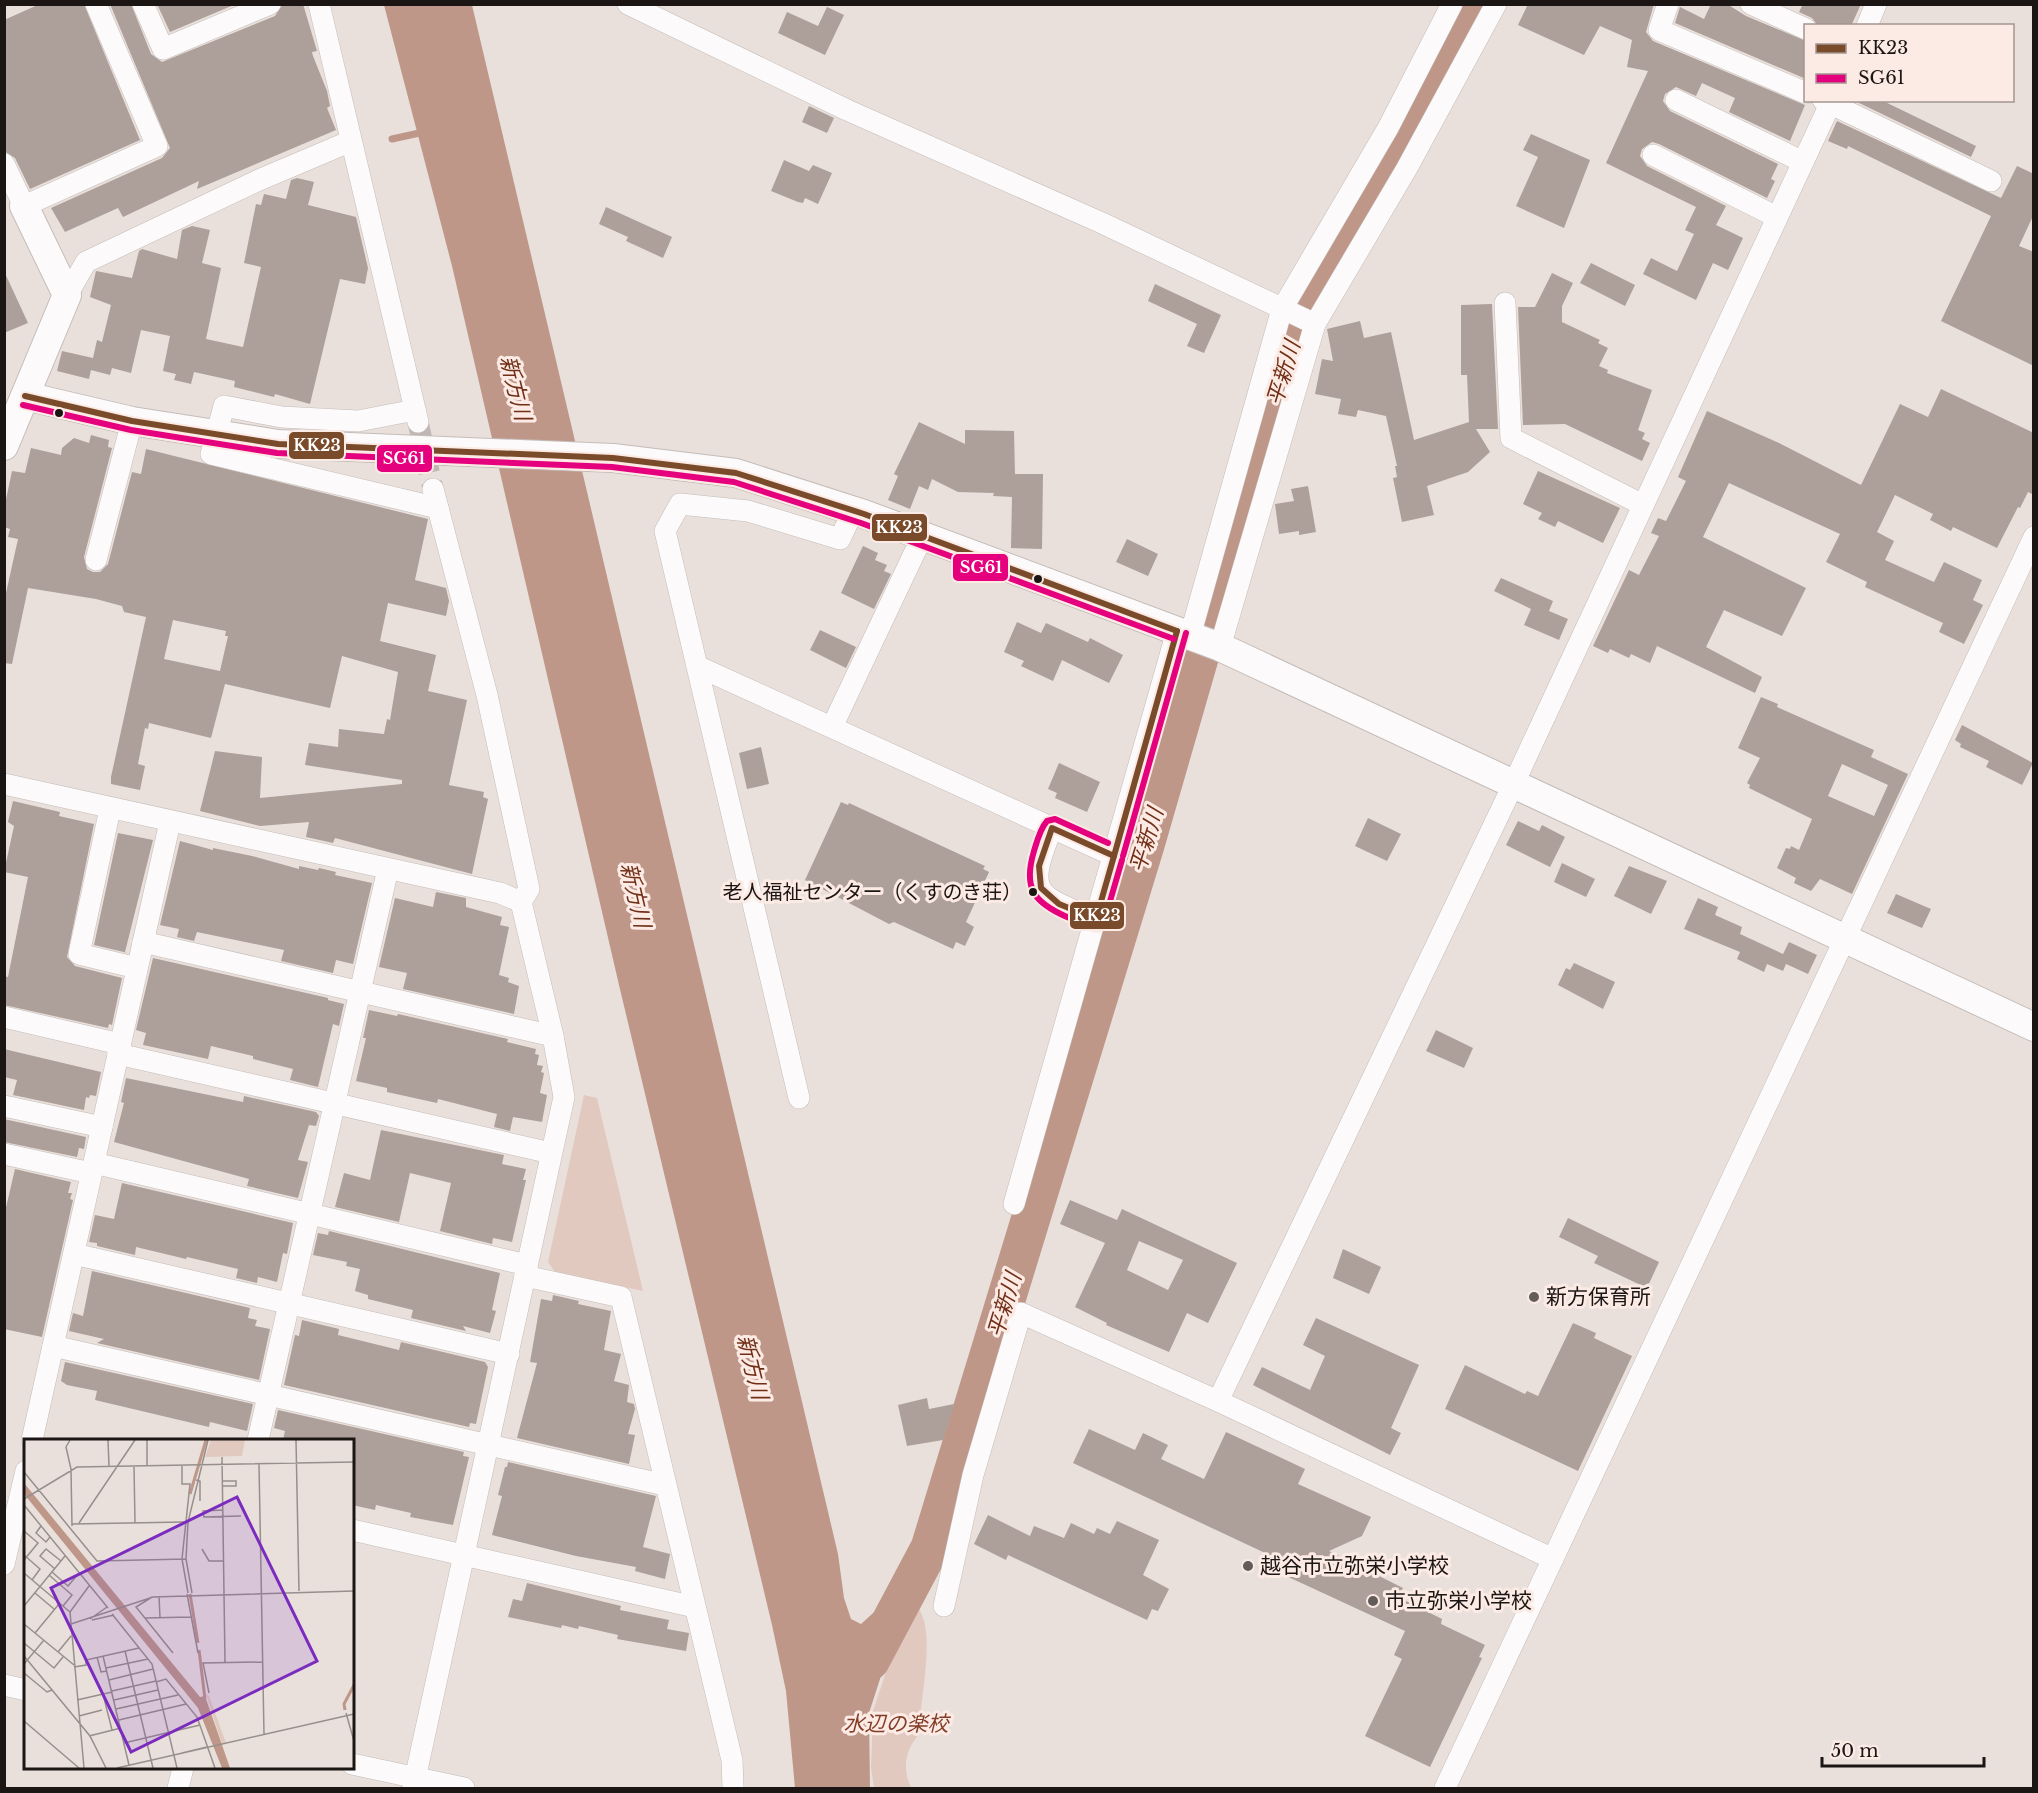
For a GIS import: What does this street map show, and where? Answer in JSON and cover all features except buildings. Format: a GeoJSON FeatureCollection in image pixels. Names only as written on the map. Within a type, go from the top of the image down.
{"type":"FeatureCollection","features":[{"type":"Feature","properties":{"kind":"street"},"geometry":{"type":"LineString","coordinates":[[24,206],[157,146],[96,4]]}},
{"type":"Feature","properties":{"kind":"street"},"geometry":{"type":"LineString","coordinates":[[143,4],[163,49],[270,4]]}},
{"type":"Feature","properties":{"kind":"street"},"geometry":{"type":"LineString","coordinates":[[319,4],[416,416],[358,421],[282,417],[224,406],[211,454],[436,498],[487,695],[529,889],[520,902],[553,1036],[564,1097],[414,1783]]}},
{"type":"Feature","properties":{"kind":"street"},"geometry":{"type":"LineString","coordinates":[[628,4],[847,110],[1102,223],[1315,324]]}},
{"type":"Feature","properties":{"kind":"street"},"geometry":{"type":"LineString","coordinates":[[1014,1204],[1114,856],[1282,309],[1388,128],[1452,4]]}},
{"type":"Feature","properties":{"kind":"street"},"geometry":{"type":"LineString","coordinates":[[1220,647],[1315,324],[1407,168],[1496,4]]}},
{"type":"Feature","properties":{"kind":"street"},"geometry":{"type":"LineString","coordinates":[[1668,4],[1659,30],[1804,92]]}},
{"type":"Feature","properties":{"kind":"street"},"geometry":{"type":"LineString","coordinates":[[1751,4],[1804,28]]}},
{"type":"Feature","properties":{"kind":"street"},"geometry":{"type":"LineString","coordinates":[[1868,24],[1876,4]]}},
{"type":"Feature","properties":{"kind":"street"},"geometry":{"type":"LineString","coordinates":[[1676,100],[1803,162]]}},
{"type":"Feature","properties":{"kind":"street"},"geometry":{"type":"LineString","coordinates":[[1218,1401],[1514,783],[1803,162],[1828,102],[1991,182]]}},
{"type":"Feature","properties":{"kind":"street"},"geometry":{"type":"LineString","coordinates":[[4,446],[68,295],[86,262],[259,180],[351,141]]}},
{"type":"Feature","properties":{"kind":"street"},"geometry":{"type":"LineString","coordinates":[[1653,155],[1777,217]]}},
{"type":"Feature","properties":{"kind":"street"},"geometry":{"type":"LineString","coordinates":[[5,169],[68,295]]}},
{"type":"Feature","properties":{"kind":"street"},"geometry":{"type":"LineString","coordinates":[[1505,303],[1512,438],[1643,505]]}},
{"type":"Feature","properties":{"kind":"street"},"geometry":{"type":"LineString","coordinates":[[25,396],[132,421],[215,436],[278,444],[613,458],[736,473],[853,511],[1220,647],[2034,1027]]}},
{"type":"Feature","properties":{"kind":"street"},"geometry":{"type":"LineString","coordinates":[[96,560],[132,421]]}},
{"type":"Feature","properties":{"kind":"street"},"geometry":{"type":"LineString","coordinates":[[799,1098],[665,531],[680,504],[748,510],[840,539],[853,511]]}},
{"type":"Feature","properties":{"kind":"street"},"geometry":{"type":"LineString","coordinates":[[832,727],[922,537]]}},
{"type":"Feature","properties":{"kind":"street"},"geometry":{"type":"LineString","coordinates":[[1445,1788],[2034,537]]}},
{"type":"Feature","properties":{"kind":"street"},"geometry":{"type":"LineString","coordinates":[[697,666],[1114,856]]}},
{"type":"Feature","properties":{"kind":"street"},"geometry":{"type":"LineString","coordinates":[[4,784],[500,893],[520,902]]}},
{"type":"Feature","properties":{"kind":"street"},"geometry":{"type":"LineString","coordinates":[[110,808],[79,954],[137,968]]}},
{"type":"Feature","properties":{"kind":"street"},"geometry":{"type":"LineString","coordinates":[[32,1439],[170,822]]}},
{"type":"Feature","properties":{"kind":"street"},"geometry":{"type":"LineString","coordinates":[[1052,828],[1037,865],[1039,887],[1057,903],[1096,919]]}},
{"type":"Feature","properties":{"kind":"street"},"geometry":{"type":"LineString","coordinates":[[258,1439],[388,869]]}},
{"type":"Feature","properties":{"kind":"street"},"geometry":{"type":"LineString","coordinates":[[143,942],[553,1036]]}},
{"type":"Feature","properties":{"kind":"street"},"geometry":{"type":"LineString","coordinates":[[4,1017],[334,1104],[551,1153]]}},
{"type":"Feature","properties":{"kind":"street"},"geometry":{"type":"LineString","coordinates":[[4,1106],[102,1127]]}},
{"type":"Feature","properties":{"kind":"street"},"geometry":{"type":"LineString","coordinates":[[5,1155],[93,1168],[309,1215],[526,1270],[621,1297],[732,1760],[733,1788]]}},
{"type":"Feature","properties":{"kind":"street"},"geometry":{"type":"LineString","coordinates":[[74,1254],[508,1354]]}},
{"type":"Feature","properties":{"kind":"street"},"geometry":{"type":"LineString","coordinates":[[944,1606],[973,1475],[1022,1313],[1218,1401],[1553,1559]]}},
{"type":"Feature","properties":{"kind":"street"},"geometry":{"type":"LineString","coordinates":[[53,1346],[665,1485]]}},
{"type":"Feature","properties":{"kind":"street"},"geometry":{"type":"LineString","coordinates":[[4,1564],[8,1535],[24,1478]]}},
{"type":"Feature","properties":{"kind":"street"},"geometry":{"type":"LineString","coordinates":[[354,1530],[695,1607]]}},
{"type":"Feature","properties":{"kind":"street"},"geometry":{"type":"LineString","coordinates":[[4,1685],[24,1690]]}},
{"type":"Feature","properties":{"kind":"street"},"geometry":{"type":"LineString","coordinates":[[354,1765],[414,1783],[464,1788]]}},
{"type":"Feature","properties":{"kind":"street"},"geometry":{"type":"LineString","coordinates":[[178,1788],[183,1769]]}},
{"type":"Feature","properties":{"kind":"green space"},"geometry":{"type":"Polygon","coordinates":[[[584,1095],[597,1098],[643,1291],[555,1272],[548,1262],[584,1095]]]}},
{"type":"Feature","properties":{"kind":"green space","name":"水辺の楽校"},"geometry":{"type":"Polygon","coordinates":[[[912,1602],[921,1612],[927,1643],[920,1733],[906,1759],[906,1773],[911,1788],[874,1788],[871,1768],[873,1711],[907,1609],[912,1602]]]}},
{"type":"Feature","properties":{"kind":"water","name":"新方川"},"geometry":{"type":"Polygon","coordinates":[[[384,5],[472,5],[838,1554],[844,1598],[851,1619],[861,1624],[882,1605],[900,1617],[869,1713],[870,1788],[795,1788],[786,1691],[772,1625],[619,985],[452,266],[384,5]]]}},
{"type":"Feature","properties":{"kind":"waterway","name":"平新川"},"geometry":{"type":"LineString","coordinates":[[870,1661],[930,1548],[1145,845],[1290,343],[1310,297],[1477,4]]}},
{"type":"Feature","properties":{"kind":"waterway"},"geometry":{"type":"LineString","coordinates":[[392,139],[424,132]]}},
{"type":"Feature","properties":{"kind":"tunnel"},"geometry":{"type":"LineString","coordinates":[[418,422],[433,489]]}},
{"type":"Feature","properties":{"kind":"transit line","name":"KK23"},"geometry":{"type":"LineString","coordinates":[[25,396],[132,421],[278,444],[613,458],[736,473],[864,514],[1177,631]]}},
{"type":"Feature","properties":{"kind":"transit line","name":"SG61"},"geometry":{"type":"LineString","coordinates":[[23,405],[131,430],[277,453],[612,467],[734,482],[861,523],[1174,639]]}},
{"type":"Feature","properties":{"kind":"transit line","name":"KK23"},"geometry":{"type":"LineString","coordinates":[[1114,856],[1177,631]]}},
{"type":"Feature","properties":{"kind":"transit line","name":"SG61"},"geometry":{"type":"LineString","coordinates":[[1123,856],[1186,633]]}},
{"type":"Feature","properties":{"kind":"transit line","name":"SG61"},"geometry":{"type":"LineString","coordinates":[[1108,843],[1055,819],[1047,821],[1039,835],[1031,864],[1031,884],[1039,899],[1046,906],[1067,917],[1087,926],[1099,928],[1104,922],[1122,860]]}},
{"type":"Feature","properties":{"kind":"transit line","name":"KK23"},"geometry":{"type":"LineString","coordinates":[[1052,828],[1114,856],[1096,919],[1059,904],[1041,888],[1039,866],[1052,828]]}},
{"type":"Feature","properties":{"kind":"place","name":"老人福祉センター（くすのき荘）"},"geometry":{"type":"Point","coordinates":[1033,892]}},
{"type":"Feature","properties":{"kind":"place","name":"新方保育所"},"geometry":{"type":"Point","coordinates":[1534,1297]}},
{"type":"Feature","properties":{"kind":"place","name":"越谷市立弥栄小学校"},"geometry":{"type":"Point","coordinates":[1248,1566]}},
{"type":"Feature","properties":{"kind":"place","name":"市立弥栄小学校"},"geometry":{"type":"Point","coordinates":[1373,1601]}}]}
